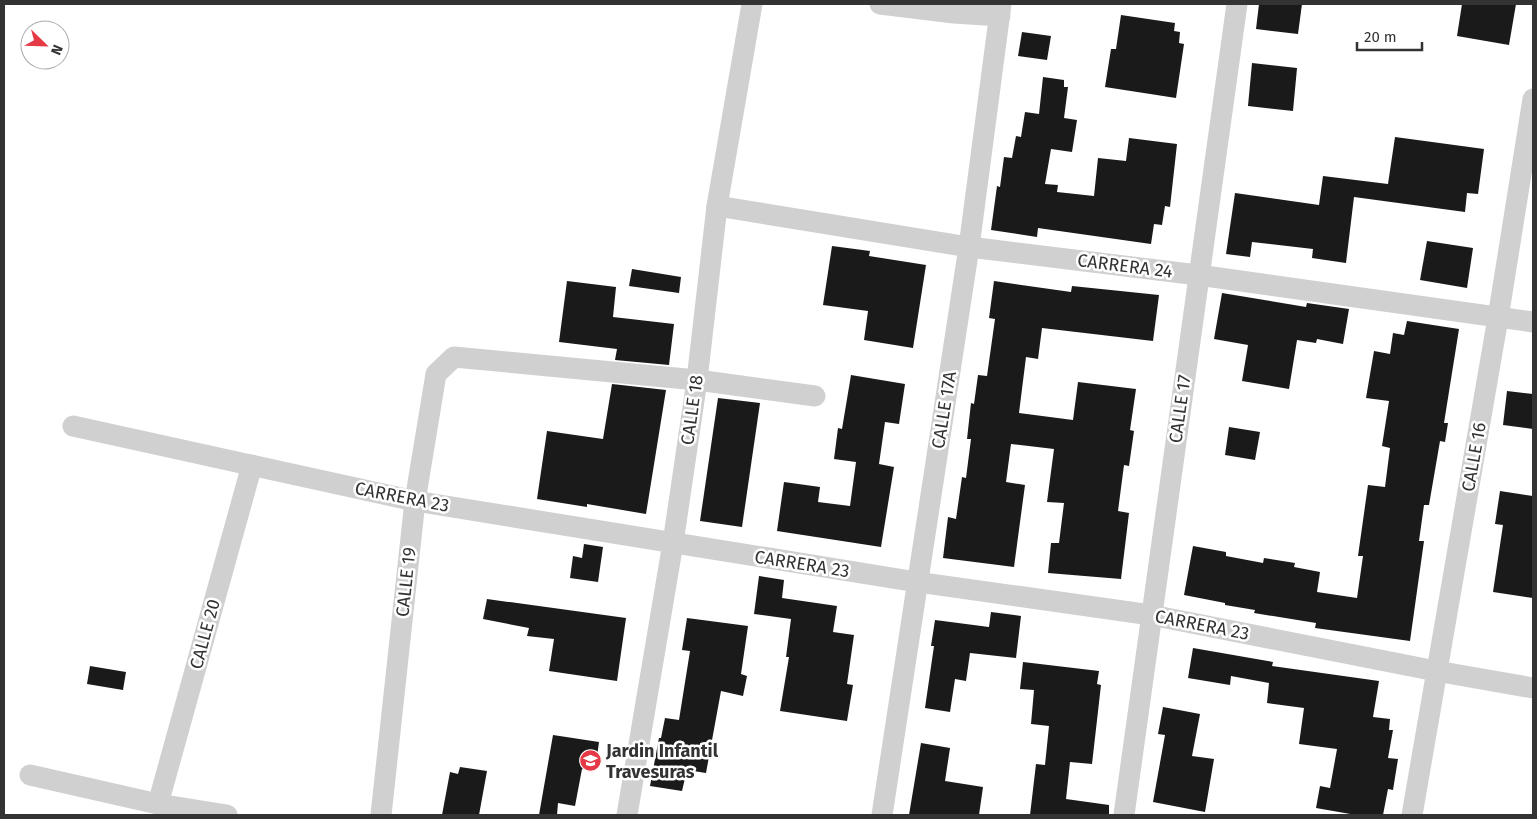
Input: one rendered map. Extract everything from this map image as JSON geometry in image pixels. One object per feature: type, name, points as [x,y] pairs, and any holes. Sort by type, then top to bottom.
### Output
[{"type":"street","name":"CALLE 18","points":[[627,815],[673,544],[697,380],[717,206],[752,4]]},
{"type":"street","points":[[880,4],[954,13],[1001,10]]},
{"type":"street","name":"CALLE 17","points":[[1124,815],[1237,4]]},
{"type":"street","name":"CALLE 17A","points":[[882,815],[969,246],[1001,10]]},
{"type":"street","name":"CALLE 16","points":[[1412,815],[1498,318],[1533,98]]},
{"type":"street","name":"CARRERA 24","points":[[717,206],[969,246],[1198,275],[1533,322]]},
{"type":"street","name":"CALLE 19","points":[[381,815],[415,501],[436,374],[454,358],[697,380]]},
{"type":"street","points":[[697,380],[815,396]]},
{"type":"street","name":"CARRERA 23","points":[[73,426],[415,501],[917,582],[1151,615],[1436,671],[1533,688]]},
{"type":"street","name":"CALLE 20","points":[[158,804],[252,465]]},
{"type":"street","points":[[30,775],[158,804],[227,815]]},
{"type":"building","points":[[1259,4],[1302,4],[1298,34],[1256,29]]},
{"type":"building","points":[[1462,4],[1516,4],[1509,45],[1457,36]]},
{"type":"building","points":[[1121,15],[1175,23],[1174,31],[1180,32],[1179,43],[1184,44],[1176,98],[1105,87],[1111,49],[1116,49]]},
{"type":"building","points":[[1022,32],[1051,36],[1047,60],[1018,56]]},
{"type":"building","points":[[1252,63],[1297,68],[1293,111],[1248,106]]},
{"type":"building","points":[[1043,77],[1064,80],[1064,87],[1068,87],[1064,118],[1077,120],[1072,152],[1051,149],[1045,184],[1058,185],[1057,192],[1094,196],[1098,158],[1126,161],[1129,138],[1177,144],[1170,207],[1165,206],[1162,225],[1154,224],[1151,244],[1038,228],[1037,237],[991,230],[997,186],[1000,187],[1004,157],[1012,158],[1016,136],[1021,137],[1025,112],[1039,114]]},
{"type":"building","points":[[1395,137],[1484,149],[1478,194],[1467,193],[1465,212],[1354,197],[1346,263],[1312,258],[1313,249],[1252,242],[1250,257],[1226,254],[1235,193],[1319,205],[1323,176],[1388,184]]},
{"type":"building","points":[[1427,241],[1473,248],[1467,288],[1420,280]]},
{"type":"building","points":[[832,246],[870,251],[869,256],[926,265],[913,348],[864,340],[868,311],[823,305]]},
{"type":"building","points":[[632,269],[681,277],[679,293],[629,286]]},
{"type":"building","points":[[567,281],[616,287],[613,317],[674,324],[669,365],[615,360],[617,349],[559,342]]},
{"type":"building","points":[[994,281],[1071,292],[1072,286],[1159,295],[1153,341],[1042,328],[1038,359],[1026,357],[1019,413],[1073,420],[1078,382],[1136,389],[1130,430],[1134,431],[1129,466],[1124,465],[1118,511],[1129,513],[1121,579],[1048,573],[1051,543],[1059,543],[1064,503],[1047,502],[1054,449],[1011,444],[1006,482],[1025,485],[1014,567],[943,558],[948,517],[956,519],[962,477],[966,478],[971,439],[967,439],[971,403],[974,404],[978,375],[987,376],[995,319],[989,318]]},
{"type":"building","points":[[1222,293],[1306,307],[1307,303],[1349,309],[1343,344],[1317,339],[1316,343],[1297,340],[1289,389],[1242,381],[1248,345],[1214,339]]},
{"type":"building","points":[[1407,321],[1459,329],[1444,423],[1448,423],[1445,442],[1440,441],[1429,505],[1424,505],[1419,541],[1424,541],[1410,641],[1315,628],[1316,623],[1254,613],[1255,610],[1184,595],[1193,546],[1226,552],[1226,556],[1263,563],[1264,558],[1295,563],[1294,567],[1320,572],[1317,592],[1357,598],[1363,556],[1358,556],[1368,485],[1385,487],[1390,448],[1382,446],[1389,401],[1366,398],[1374,351],[1390,354],[1393,333],[1404,335]]},
{"type":"building","points":[[851,375],[905,384],[899,424],[885,422],[879,464],[894,467],[881,547],[777,531],[784,482],[820,487],[818,502],[850,506],[856,462],[834,459],[838,428],[842,429]]},
{"type":"building","points":[[612,384],[666,390],[646,514],[587,504],[587,507],[537,499],[547,431],[603,439]]},
{"type":"building","points":[[1507,391],[1533,394],[1533,429],[1503,425]]},
{"type":"building","points":[[718,398],[760,403],[742,527],[700,521]]},
{"type":"building","points":[[1229,427],[1260,432],[1255,460],[1225,455]]},
{"type":"building","points":[[1500,491],[1533,496],[1533,598],[1493,592],[1503,525],[1495,524]]},
{"type":"building","points":[[584,544],[603,547],[598,582],[570,578],[573,556],[582,558]]},
{"type":"building","points":[[759,576],[784,580],[782,598],[837,606],[833,632],[854,635],[847,684],[853,685],[847,721],[780,711],[789,657],[786,657],[791,619],[754,614]]},
{"type":"building","points":[[487,599],[626,618],[617,681],[549,671],[554,639],[527,636],[529,628],[483,619]]},
{"type":"building","points":[[991,612],[1021,616],[1016,658],[970,653],[966,681],[955,679],[950,712],[925,708],[934,646],[931,646],[935,620],[989,627]]},
{"type":"building","points":[[687,618],[748,626],[741,674],[747,676],[743,696],[721,691],[706,773],[687,770],[682,791],[650,786],[659,738],[661,738],[665,718],[679,720],[690,651],[682,650]]},
{"type":"building","points":[[1193,648],[1273,662],[1272,666],[1379,681],[1373,717],[1390,719],[1389,730],[1393,730],[1388,758],[1398,759],[1393,790],[1388,789],[1383,815],[1356,815],[1316,808],[1320,786],[1330,788],[1337,749],[1299,744],[1304,708],[1267,703],[1269,683],[1231,676],[1230,685],[1188,678]]},
{"type":"building","points":[[1023,662],[1099,671],[1097,684],[1101,685],[1092,764],[1070,762],[1066,799],[1109,805],[1109,815],[1030,815],[1036,764],[1045,765],[1049,726],[1031,724],[1034,690],[1020,689]]},
{"type":"building","points":[[90,666],[126,672],[123,690],[87,684]]},
{"type":"building","points":[[1163,707],[1200,714],[1192,756],[1214,759],[1205,812],[1153,802],[1165,735],[1158,734]]},
{"type":"building","points":[[553,735],[599,742],[595,771],[582,769],[575,806],[558,803],[557,815],[539,815]]},
{"type":"building","points":[[921,743],[950,748],[945,781],[983,787],[979,815],[909,815]]},
{"type":"building","points":[[460,767],[487,771],[479,815],[442,815],[450,772],[458,774]]},
{"type":"place","name":"Jardin Infantil Travesuras","points":[[590,761]]}]
